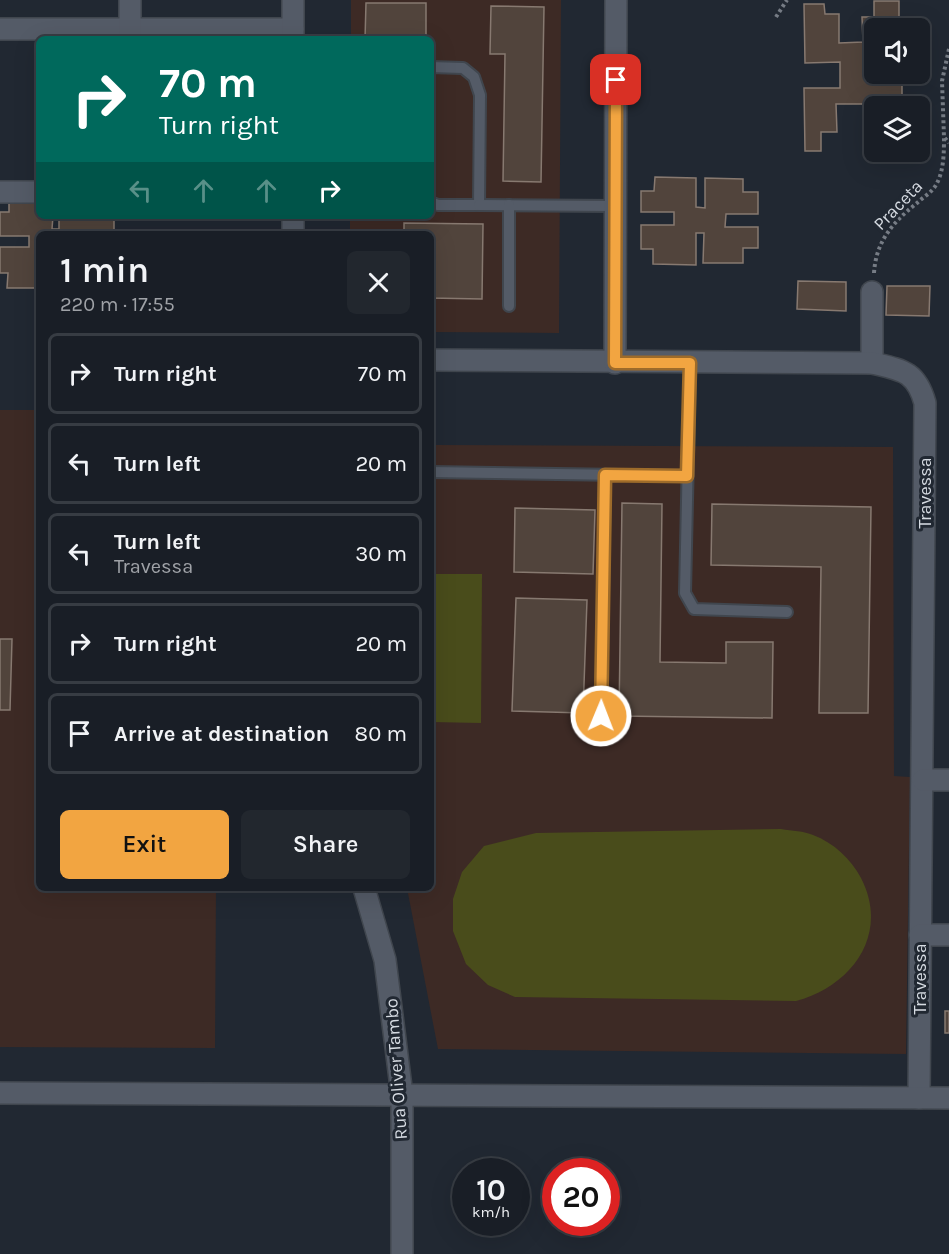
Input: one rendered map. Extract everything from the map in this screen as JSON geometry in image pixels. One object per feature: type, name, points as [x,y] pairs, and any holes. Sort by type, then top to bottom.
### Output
[{"type":"street","points":[[130,0],[130,34]]},
{"type":"street","points":[[0,29],[130,34],[293,34],[293,0]]},
{"type":"street","points":[[615,363],[616,0]]},
{"type":"street","points":[[0,192],[36,192]]},
{"type":"street","points":[[872,292],[872,363]]},
{"type":"street","name":"Travessa","points":[[434,360],[872,363],[912,375],[921,387],[925,403],[919,1098]]},
{"type":"street","points":[[922,780],[949,780]]},
{"type":"street","name":"Rua Oliver Tambo","points":[[365,891],[385,960],[402,1095],[402,1254]]},
{"type":"street","points":[[920,935],[949,935]]},
{"type":"street","points":[[0,1093],[949,1098]]},
{"type":"lane","points":[[434,67],[463,68],[474,78],[480,95],[479,205]]},
{"type":"lane","points":[[434,203],[616,206]]},
{"type":"lane","points":[[509,205],[509,306]]},
{"type":"lane","points":[[690,363],[685,593],[694,609],[787,612]]},
{"type":"lane","points":[[434,472],[687,476]]},
{"type":"lane","points":[[601,716],[605,475]]},
{"type":"path","points":[[776,17],[787,0]]},
{"type":"path","name":"Praceta","points":[[872,292],[875,254],[883,238],[902,215],[938,183],[944,153],[942,81],[949,49]]},
{"type":"path","points":[[944,137],[949,143]]},
{"type":"shaded area","points":[[351,0],[561,0],[559,333],[434,332],[434,231],[350,231],[350,219],[434,219],[434,36],[351,36]]},
{"type":"shaded area","points":[[0,410],[36,410],[36,891],[216,891],[215,1048],[0,1047]]},
{"type":"shaded area","points":[[434,445],[893,447],[894,776],[910,777],[906,1054],[438,1049],[408,891],[434,891]]},
{"type":"green space","points":[[434,574],[482,574],[481,723],[434,722]]},
{"type":"green space","points":[[781,829],[821,838],[847,858],[861,878],[869,899],[871,919],[868,938],[860,955],[849,970],[816,994],[796,1001],[515,997],[488,985],[466,964],[453,931],[453,899],[462,872],[484,846],[536,833]]},
{"type":"building","points":[[874,1],[899,1],[899,18],[864,18],[864,84],[902,84],[902,96],[864,96],[864,104],[836,104],[837,132],[821,132],[821,151],[805,151],[804,88],[840,88],[840,62],[805,63],[804,4],[824,4],[825,14],[839,14],[839,43],[863,42],[862,17],[874,17]]},
{"type":"building","points":[[366,3],[426,3],[426,36],[365,36]]},
{"type":"building","points":[[491,6],[544,7],[541,182],[503,181],[505,54],[490,54]]},
{"type":"building","points":[[655,177],[696,178],[696,207],[705,208],[705,178],[743,179],[743,192],[758,192],[758,214],[726,214],[725,227],[758,227],[758,248],[743,248],[743,263],[703,263],[704,233],[696,233],[696,265],[653,264],[653,249],[641,249],[641,225],[674,225],[674,212],[641,212],[641,191],[654,191]]},
{"type":"building","points":[[9,199],[36,199],[36,219],[53,219],[52,229],[59,229],[59,219],[114,219],[114,231],[36,231],[36,288],[7,288],[8,273],[0,273],[0,247],[29,247],[29,236],[0,236],[0,212],[9,212]]},
{"type":"building","points":[[404,223],[483,224],[482,299],[434,298],[434,231],[404,231]]},
{"type":"building","points":[[798,281],[846,282],[846,311],[797,309]]},
{"type":"building","points":[[887,286],[930,286],[929,316],[886,315]]},
{"type":"building","points":[[622,503],[662,504],[660,662],[726,663],[726,642],[773,642],[772,718],[619,716]]},
{"type":"building","points":[[712,504],[871,507],[868,713],[819,713],[821,567],[711,565]]},
{"type":"building","points":[[515,508],[595,510],[593,574],[514,572]]},
{"type":"building","points":[[516,598],[587,600],[583,713],[512,711]]},
{"type":"building","points":[[0,639],[12,639],[10,710],[0,710]]},
{"type":"building","points":[[945,1011],[949,1011],[949,1033],[945,1033]]},
{"type":"route","points":[[601,716],[605,475],[687,476],[690,363],[615,363],[616,80]]}]
